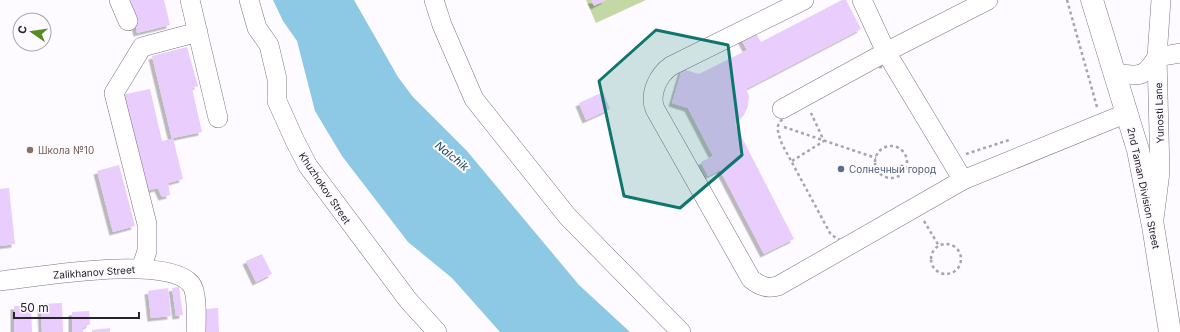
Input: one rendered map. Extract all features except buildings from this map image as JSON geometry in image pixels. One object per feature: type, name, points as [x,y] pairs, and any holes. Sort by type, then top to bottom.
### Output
[{"type":"main road","name":"2nd Taman Division Street","points":[[1092,0],[1116,73],[1138,150],[1153,226],[1170,332]]},
{"type":"street","points":[[119,0],[128,21]]},
{"type":"street","points":[[190,0],[218,118]]},
{"type":"street","name":"Khuzhokov Street","points":[[249,0],[257,28],[269,45],[277,79],[277,101],[308,166],[408,300],[437,332]]},
{"type":"street","points":[[434,0],[442,25],[474,99],[568,217],[681,332]]},
{"type":"street","points":[[804,0],[666,70],[659,79],[654,91],[653,103],[655,109],[751,279],[762,286],[769,288],[778,286],[914,205],[954,175],[1127,113]]},
{"type":"street","points":[[862,0],[886,52],[954,175]]},
{"type":"street","points":[[780,117],[886,52],[988,0]]},
{"type":"street","name":"Yunosti Lane","points":[[1153,226],[1160,172],[1157,57],[1161,0]]},
{"type":"street","points":[[141,268],[147,252],[147,224],[114,93],[142,47],[198,32]]},
{"type":"street","points":[[1116,73],[1136,76],[1148,71],[1157,57],[1180,53]]},
{"type":"street","name":"Zalikhanov Street","points":[[0,281],[98,270],[141,268],[165,272],[186,280],[192,286],[194,292],[196,332]]},
{"type":"path","points":[[1067,0],[1098,112]]},
{"type":"path","points":[[954,175],[890,70],[881,67],[873,67],[780,117],[778,132],[782,144],[830,233],[837,239],[845,241],[914,205],[944,187],[954,175],[962,155],[1015,138]]},
{"type":"path","points":[[806,102],[824,141]]},
{"type":"path","points":[[780,117],[824,141],[876,158]]},
{"type":"path","points":[[792,161],[824,141]]},
{"type":"path","points":[[886,147],[896,147],[904,153],[907,158],[906,168],[904,172],[895,178],[884,176],[877,169],[876,158],[878,153],[886,147]]},
{"type":"path","points":[[906,168],[954,175]]},
{"type":"path","points":[[914,205],[939,246]]},
{"type":"path","points":[[948,244],[956,248],[959,252],[961,261],[957,269],[953,272],[943,274],[935,268],[932,259],[935,250],[939,246],[948,244]]},
{"type":"highlighted area","points":[[656,30],[728,45],[742,155],[680,208],[624,196],[599,81]]},
{"type":"green space","points":[[586,0],[646,0],[596,23]]},
{"type":"water","name":"Nalchik","points":[[273,0],[354,0],[398,77],[413,97],[467,151],[579,285],[630,332],[500,332],[452,278],[408,242],[342,156],[315,111],[297,41],[283,21]]},
{"type":"place","name":"Школа №10","points":[[30,150]]},
{"type":"place","name":"Солнечный город","points":[[841,169]]}]
